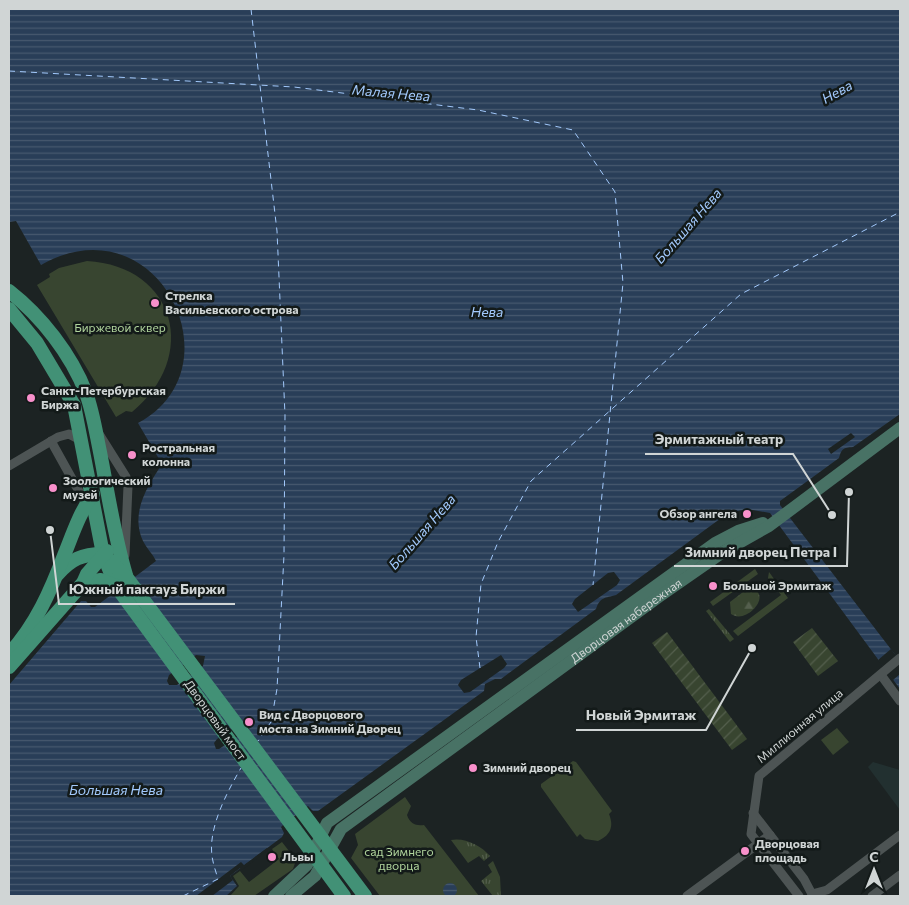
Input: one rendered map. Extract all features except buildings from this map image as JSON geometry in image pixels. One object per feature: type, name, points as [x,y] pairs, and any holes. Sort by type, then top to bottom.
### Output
[{"type":"main road","points":[[9,291],[37,315],[53,336],[86,392],[121,538],[123,579]]},
{"type":"main road","points":[[9,309],[37,343],[67,391],[77,415],[89,499],[104,554],[123,579]]},
{"type":"main road","points":[[773,522],[900,428]]},
{"type":"main road","points":[[9,654],[29,632],[57,575],[89,499]]},
{"type":"main road","name":"Дворцовая набережная","points":[[274,896],[299,875],[307,865],[319,837],[327,823],[333,818],[715,543],[738,531],[773,522]]},
{"type":"main road","name":"Дворцовая набережная","points":[[291,896],[306,885],[322,866],[341,830],[660,596],[723,552],[773,522]]},
{"type":"main road","points":[[9,667],[82,583],[86,574],[121,538]]},
{"type":"main road","points":[[57,575],[65,565],[80,556],[104,554]]},
{"type":"main road","points":[[82,583],[123,579]]},
{"type":"main road","name":"Дворцовый мост","points":[[123,579],[296,818],[312,854],[344,896]]},
{"type":"main road","name":"Дворцовый мост","points":[[296,818],[319,837],[365,896]]},
{"type":"street","points":[[96,428],[126,477],[129,494],[121,538]]},
{"type":"street","points":[[9,466],[51,441],[69,434],[82,441]]},
{"type":"street","points":[[51,441],[89,499]]},
{"type":"street","name":"Миллионная улица","points":[[759,844],[752,834],[759,776],[900,658]]},
{"type":"street","points":[[883,672],[900,701]]},
{"type":"street","points":[[754,813],[812,895],[827,890],[900,835]]},
{"type":"street","points":[[687,896],[770,835]]},
{"type":"street","points":[[759,844],[800,896]]},
{"type":"street","points":[[872,896],[900,875]]},
{"type":"shaded area","points":[[873,762],[900,770],[900,810],[868,767]]},
{"type":"green space","name":"Биржевой сквер","points":[[87,261],[117,267],[141,279],[158,296],[168,318],[171,341],[166,366],[153,390],[132,412],[126,411],[116,417],[37,285],[50,277],[49,274],[59,268]]},
{"type":"green space","points":[[755,569],[758,574],[713,606],[710,602]]},
{"type":"green space","points":[[769,572],[788,598],[738,636],[733,631],[781,595],[768,578]]},
{"type":"green space","points":[[747,589],[755,591],[759,595],[756,606],[745,615],[731,614],[730,602]]},
{"type":"green space","points":[[709,609],[734,639],[730,642],[706,611]]},
{"type":"green space","points":[[812,628],[838,661],[818,676],[793,642]]},
{"type":"green space","points":[[667,632],[747,739],[732,750],[652,643]]},
{"type":"green space","points":[[837,728],[849,742],[833,755],[821,740]]},
{"type":"green space","points":[[573,761],[576,762],[612,811],[609,814],[611,826],[609,833],[598,841],[585,839],[580,834],[577,837],[541,787],[541,784]]},
{"type":"green space","name":"сад Зимнего дворца","points":[[405,797],[411,806],[407,815],[410,820],[416,825],[424,825],[479,896],[380,896],[351,858],[358,845],[355,834]]},
{"type":"green space","points":[[456,839],[472,843],[490,856],[484,861],[479,856],[468,863],[451,840]]},
{"type":"green space","points":[[282,842],[296,860],[293,869],[254,896],[230,896],[239,886],[233,876],[240,871],[249,882],[279,859],[272,849]]},
{"type":"green space","points":[[493,861],[500,877],[501,896],[493,896],[481,881],[492,872],[488,865]]},
{"type":"water","name":"Нева","points":[[9,9],[900,9],[900,414],[853,447],[843,449],[839,458],[780,501],[780,505],[900,661],[900,689],[770,513],[747,509],[728,513],[616,595],[601,600],[596,609],[501,679],[495,679],[485,684],[484,691],[318,811],[313,811],[308,806],[284,824],[281,827],[284,833],[282,837],[230,876],[237,886],[226,896],[9,896],[9,685],[81,601],[86,601],[91,607],[95,607],[156,561],[143,541],[139,531],[138,520],[139,510],[146,491],[162,464],[138,423],[168,398],[183,366],[183,331],[172,299],[150,271],[120,254],[83,251],[41,265],[16,221],[9,222]],"holes":[[[196,655],[205,656],[203,666],[177,685],[169,685],[167,681],[169,675]],[[249,718],[252,725],[250,728],[219,749],[216,749],[214,743],[217,739]]]},
{"type":"water","points":[[447,883],[453,883],[457,890],[453,897],[447,897],[443,893],[443,887]]},
{"type":"pier","points":[[851,433],[855,437],[831,454],[828,449]]},
{"type":"pier","points":[[614,572],[620,580],[617,585],[578,612],[572,604],[575,599],[608,573]]},
{"type":"pier","points":[[891,649],[900,661],[900,674],[893,680],[878,660]]},
{"type":"pier","points":[[501,655],[507,664],[504,668],[470,692],[464,693],[458,685],[461,680]]},
{"type":"pier","points":[[267,848],[268,850],[242,870],[240,868],[230,876],[233,880],[212,896],[196,896],[241,862],[244,865]]},
{"type":"ferry route","points":[[251,9],[277,231],[285,415],[284,555],[277,689],[271,722],[258,741]]},
{"type":"ferry route","points":[[9,71],[294,87],[478,110],[573,130],[615,192],[623,283],[593,585]]},
{"type":"ferry route","points":[[480,668],[476,637],[481,584],[498,542],[531,481],[741,294],[900,212]]},
{"type":"ferry route","points":[[183,896],[218,879],[212,856],[213,834],[220,810],[241,768]]},
{"type":"place","name":"Стрелка Васильевского острова","points":[[155,303]]},
{"type":"place","name":"Санкт-Петербургская Биржа","points":[[31,398]]},
{"type":"place","name":"Ростральная колонна","points":[[132,455]]},
{"type":"place","name":"Зоологический музей","points":[[53,488]]},
{"type":"place","name":"Зимний дворец Петра I","points":[[849,492]]},
{"type":"place","name":"Обзор ангела","points":[[747,514]]},
{"type":"place","name":"Эрмитажный театр","points":[[832,515]]},
{"type":"place","name":"Южный пакгауз Биржи","points":[[50,530]]},
{"type":"place","name":"Большой Эрмитаж","points":[[713,586]]},
{"type":"place","name":"Новый Эрмитаж","points":[[752,648]]},
{"type":"place","name":"Вид с Дворцового моста на Зимний Дворец","points":[[249,722]]},
{"type":"place","name":"Зимний дворец","points":[[473,768]]},
{"type":"place","name":"Дворцовая площадь","points":[[745,851]]},
{"type":"place","name":"Львы","points":[[272,857]]},
{"type":"water label","name":"Малая Нева","points":[[391,93]]},
{"type":"water label","name":"Большая Нева","points":[[688,226]]},
{"type":"water label","name":"Большая Нева","points":[[422,532]]},
{"type":"water label","name":"Большая Нева","points":[[116,790]]}]
